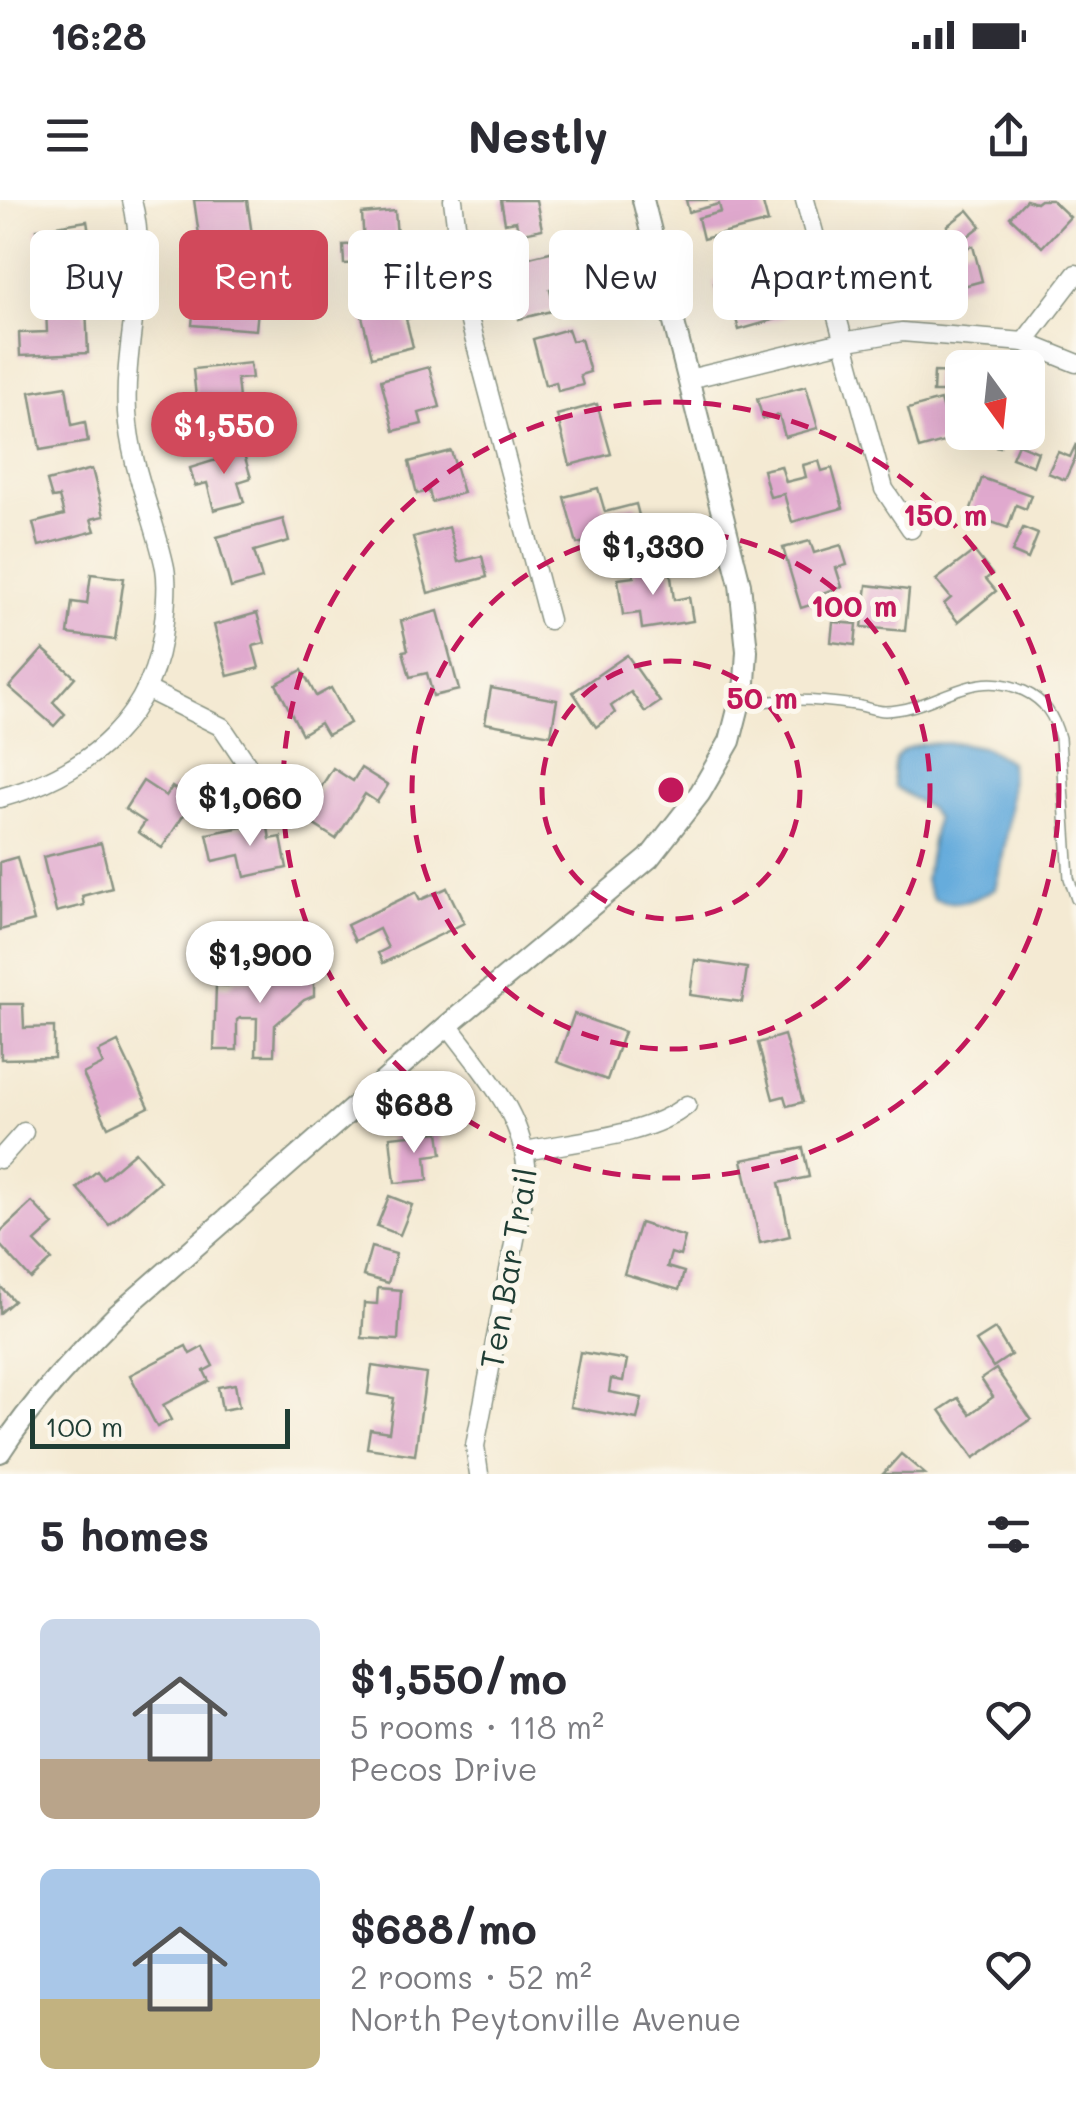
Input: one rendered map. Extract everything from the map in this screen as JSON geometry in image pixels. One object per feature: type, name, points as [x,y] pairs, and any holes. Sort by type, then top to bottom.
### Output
[{"type":"street","points":[[0,798],[37,788],[82,764],[124,722],[158,662],[165,569],[142,494],[127,409],[138,268],[138,223],[132,200]]},
{"type":"street","points":[[454,200],[467,311],[549,620]]},
{"type":"street","points":[[0,1452],[78,1354],[117,1315],[448,1025],[661,845],[700,793],[730,741],[747,651],[740,584],[643,200]]},
{"type":"street","points":[[805,200],[884,489],[911,529]]},
{"type":"street","points":[[1024,342],[1076,274]]},
{"type":"street","points":[[689,379],[842,342],[902,332],[1024,342],[1076,363]]},
{"type":"street","points":[[146,689],[222,727],[247,764]]},
{"type":"street","name":"Ten Bar Trail","points":[[448,1025],[503,1099],[526,1151],[527,1177],[475,1446],[479,1474]]},
{"type":"street","points":[[526,1151],[628,1131],[674,1116],[688,1106]]},
{"type":"street","points":[[0,1160],[24,1132]]},
{"type":"lane","points":[[740,704],[788,698],[884,711],[986,681],[1011,685],[1031,694],[1046,707],[1060,738],[1069,878],[1076,898]]},
{"type":"water","points":[[959,743],[986,748],[1010,762],[1010,794],[1006,842],[995,889],[958,903],[933,899],[925,881],[936,818],[928,808],[895,787],[893,771],[896,760],[910,747]]},
{"type":"building","points":[[194,200],[247,200],[251,230],[198,230]]},
{"type":"building","points":[[501,200],[536,200],[542,229],[529,232],[518,230],[516,221],[505,223]]},
{"type":"building","points":[[686,200],[762,200],[768,222],[737,230],[713,230],[713,236],[703,239],[698,218],[721,212],[719,204],[689,212]]},
{"type":"building","points":[[1026,200],[1052,200],[1070,217],[1042,247],[1010,217]]},
{"type":"building","points":[[968,210],[981,226],[968,236],[968,230],[950,230],[947,226]]},
{"type":"building","points":[[395,211],[396,230],[363,230],[362,214]]},
{"type":"building","points":[[87,221],[88,230],[37,230]]},
{"type":"building","points":[[343,245],[348,245],[348,264],[344,264]]},
{"type":"building","points":[[973,246],[982,281],[968,285],[968,247]]},
{"type":"building","points":[[549,252],[549,312],[529,316],[529,257]]},
{"type":"building","points":[[46,320],[87,320],[88,353],[20,356],[19,333],[47,332]]},
{"type":"building","points":[[192,320],[257,320],[256,330],[192,325]]},
{"type":"building","points":[[363,320],[406,320],[413,347],[372,357]]},
{"type":"building","points":[[736,320],[773,320],[739,330]]},
{"type":"building","points":[[568,329],[572,341],[581,339],[590,372],[580,375],[583,385],[558,391],[556,382],[545,385],[533,339]]},
{"type":"building","points":[[250,363],[252,378],[237,379],[241,419],[182,425],[180,399],[196,397],[193,369]]},
{"type":"building","points":[[429,367],[440,407],[419,413],[422,424],[394,431],[381,380]]},
{"type":"building","points":[[934,372],[945,372],[945,392],[933,392]]},
{"type":"building","points":[[66,386],[72,425],[85,422],[88,442],[40,450],[30,392]]},
{"type":"building","points":[[806,386],[818,428],[785,437],[779,415],[763,419],[757,399]]},
{"type":"building","points":[[940,400],[945,442],[919,449],[908,409]]},
{"type":"building","points":[[597,404],[611,454],[570,465],[557,415]]},
{"type":"building","points":[[241,444],[251,478],[238,482],[244,502],[214,510],[207,483],[195,486],[190,468],[223,458],[221,450]]},
{"type":"building","points":[[1076,444],[1076,456],[1065,480],[1048,473],[1058,452],[1070,457]]},
{"type":"building","points":[[1015,450],[1038,452],[1033,466],[1012,458]]},
{"type":"building","points":[[451,451],[463,493],[432,502],[429,491],[417,494],[409,462]]},
{"type":"building","points":[[819,461],[822,471],[832,468],[843,508],[792,522],[784,494],[770,497],[763,470],[781,466],[786,482],[806,477],[803,465]]},
{"type":"building","points":[[92,469],[104,516],[91,519],[95,531],[39,546],[33,523],[64,515],[59,497],[52,498],[47,481]]},
{"type":"building","points":[[982,478],[1031,495],[1026,509],[1016,505],[1008,528],[969,514]]},
{"type":"building","points":[[598,488],[605,512],[636,504],[642,527],[577,544],[564,497]]},
{"type":"building","points":[[283,519],[289,541],[254,551],[262,579],[231,588],[217,537]]},
{"type":"building","points":[[449,527],[458,562],[482,556],[487,577],[428,593],[413,537]]},
{"type":"building","points":[[1023,528],[1038,534],[1028,559],[1012,552]]},
{"type":"building","points":[[810,541],[814,553],[841,545],[847,565],[836,568],[842,587],[818,594],[820,602],[801,608],[783,548]]},
{"type":"building","points":[[974,551],[992,574],[986,579],[996,591],[958,622],[944,604],[951,598],[936,580]]},
{"type":"building","points":[[655,562],[657,572],[670,569],[674,600],[689,597],[693,621],[642,629],[640,613],[623,615],[618,579],[634,577],[632,565]]},
{"type":"building","points":[[91,574],[124,578],[115,640],[68,634],[72,602],[87,604]]},
{"type":"building","points":[[867,585],[909,590],[905,631],[862,627]]},
{"type":"building","points":[[438,611],[459,690],[433,696],[427,673],[410,677],[401,621]]},
{"type":"building","points":[[257,613],[265,643],[253,646],[259,668],[228,676],[214,625]]},
{"type":"building","points":[[833,622],[857,624],[855,645],[831,642]]},
{"type":"building","points":[[43,649],[75,677],[53,702],[65,714],[54,726],[9,687]]},
{"type":"building","points":[[627,655],[660,702],[645,712],[631,692],[611,706],[615,713],[596,727],[573,692]]},
{"type":"building","points":[[302,670],[316,696],[331,688],[350,723],[327,735],[320,723],[302,734],[276,684]]},
{"type":"building","points":[[491,688],[557,700],[551,735],[485,723]]},
{"type":"building","points":[[333,768],[353,781],[361,768],[388,785],[377,802],[365,794],[336,839],[302,817]]},
{"type":"building","points":[[143,781],[166,796],[172,787],[193,801],[162,848],[138,832],[145,822],[125,809]]},
{"type":"building","points":[[267,822],[270,839],[281,837],[287,868],[245,877],[240,855],[213,861],[207,834]]},
{"type":"building","points":[[101,843],[112,888],[82,896],[84,905],[56,912],[43,857]]},
{"type":"building","points":[[17,857],[34,921],[0,930],[0,862]]},
{"type":"building","points":[[447,888],[464,923],[383,963],[378,953],[388,948],[379,929],[355,941],[347,925],[416,892],[420,900]]},
{"type":"building","points":[[695,960],[747,968],[742,1002],[690,995]]},
{"type":"building","points":[[288,963],[300,963],[314,979],[314,996],[275,1025],[274,1055],[256,1055],[257,1018],[237,1020],[237,1050],[214,1050],[216,985],[229,986],[236,979],[269,980]]},
{"type":"building","points":[[0,1004],[23,1004],[24,1028],[54,1027],[54,1058],[1,1059]]},
{"type":"building","points":[[574,1014],[624,1032],[607,1080],[557,1062]]},
{"type":"building","points":[[784,1035],[803,1102],[787,1106],[784,1096],[773,1099],[758,1043]]},
{"type":"building","points":[[118,1042],[149,1107],[108,1127],[83,1074],[103,1064],[98,1052]]},
{"type":"building","points":[[439,1132],[442,1154],[426,1156],[428,1180],[395,1183],[390,1137]]},
{"type":"building","points":[[803,1148],[809,1177],[779,1183],[790,1236],[760,1243],[742,1160]]},
{"type":"building","points":[[135,1152],[160,1181],[109,1225],[77,1188],[97,1171],[103,1179]]},
{"type":"building","points":[[389,1196],[412,1205],[400,1235],[377,1226]]},
{"type":"building","points":[[32,1202],[54,1225],[35,1242],[52,1260],[31,1279],[0,1245],[0,1232]]},
{"type":"building","points":[[640,1223],[685,1237],[680,1256],[671,1253],[667,1267],[684,1272],[679,1290],[624,1274]]},
{"type":"building","points":[[371,1247],[396,1254],[388,1283],[363,1276]]},
{"type":"building","points":[[0,1286],[14,1301],[0,1313]]},
{"type":"building","points":[[378,1288],[401,1290],[398,1340],[362,1338],[364,1303],[377,1304]]},
{"type":"building","points":[[995,1329],[1011,1355],[993,1367],[976,1341]]},
{"type":"building","points":[[186,1346],[190,1354],[203,1347],[213,1366],[204,1371],[209,1381],[163,1405],[171,1420],[157,1427],[130,1375]]},
{"type":"building","points":[[580,1352],[627,1360],[623,1381],[611,1379],[609,1392],[642,1398],[637,1419],[570,1407]]},
{"type":"building","points":[[372,1366],[426,1374],[415,1455],[367,1448],[370,1429],[389,1432],[394,1398],[368,1394]]},
{"type":"building","points":[[996,1369],[1031,1419],[974,1458],[940,1410],[958,1398],[970,1414],[993,1397],[981,1379]]},
{"type":"building","points":[[235,1384],[239,1407],[222,1410],[218,1387]]},
{"type":"building","points":[[901,1454],[925,1474],[883,1474]]}]
